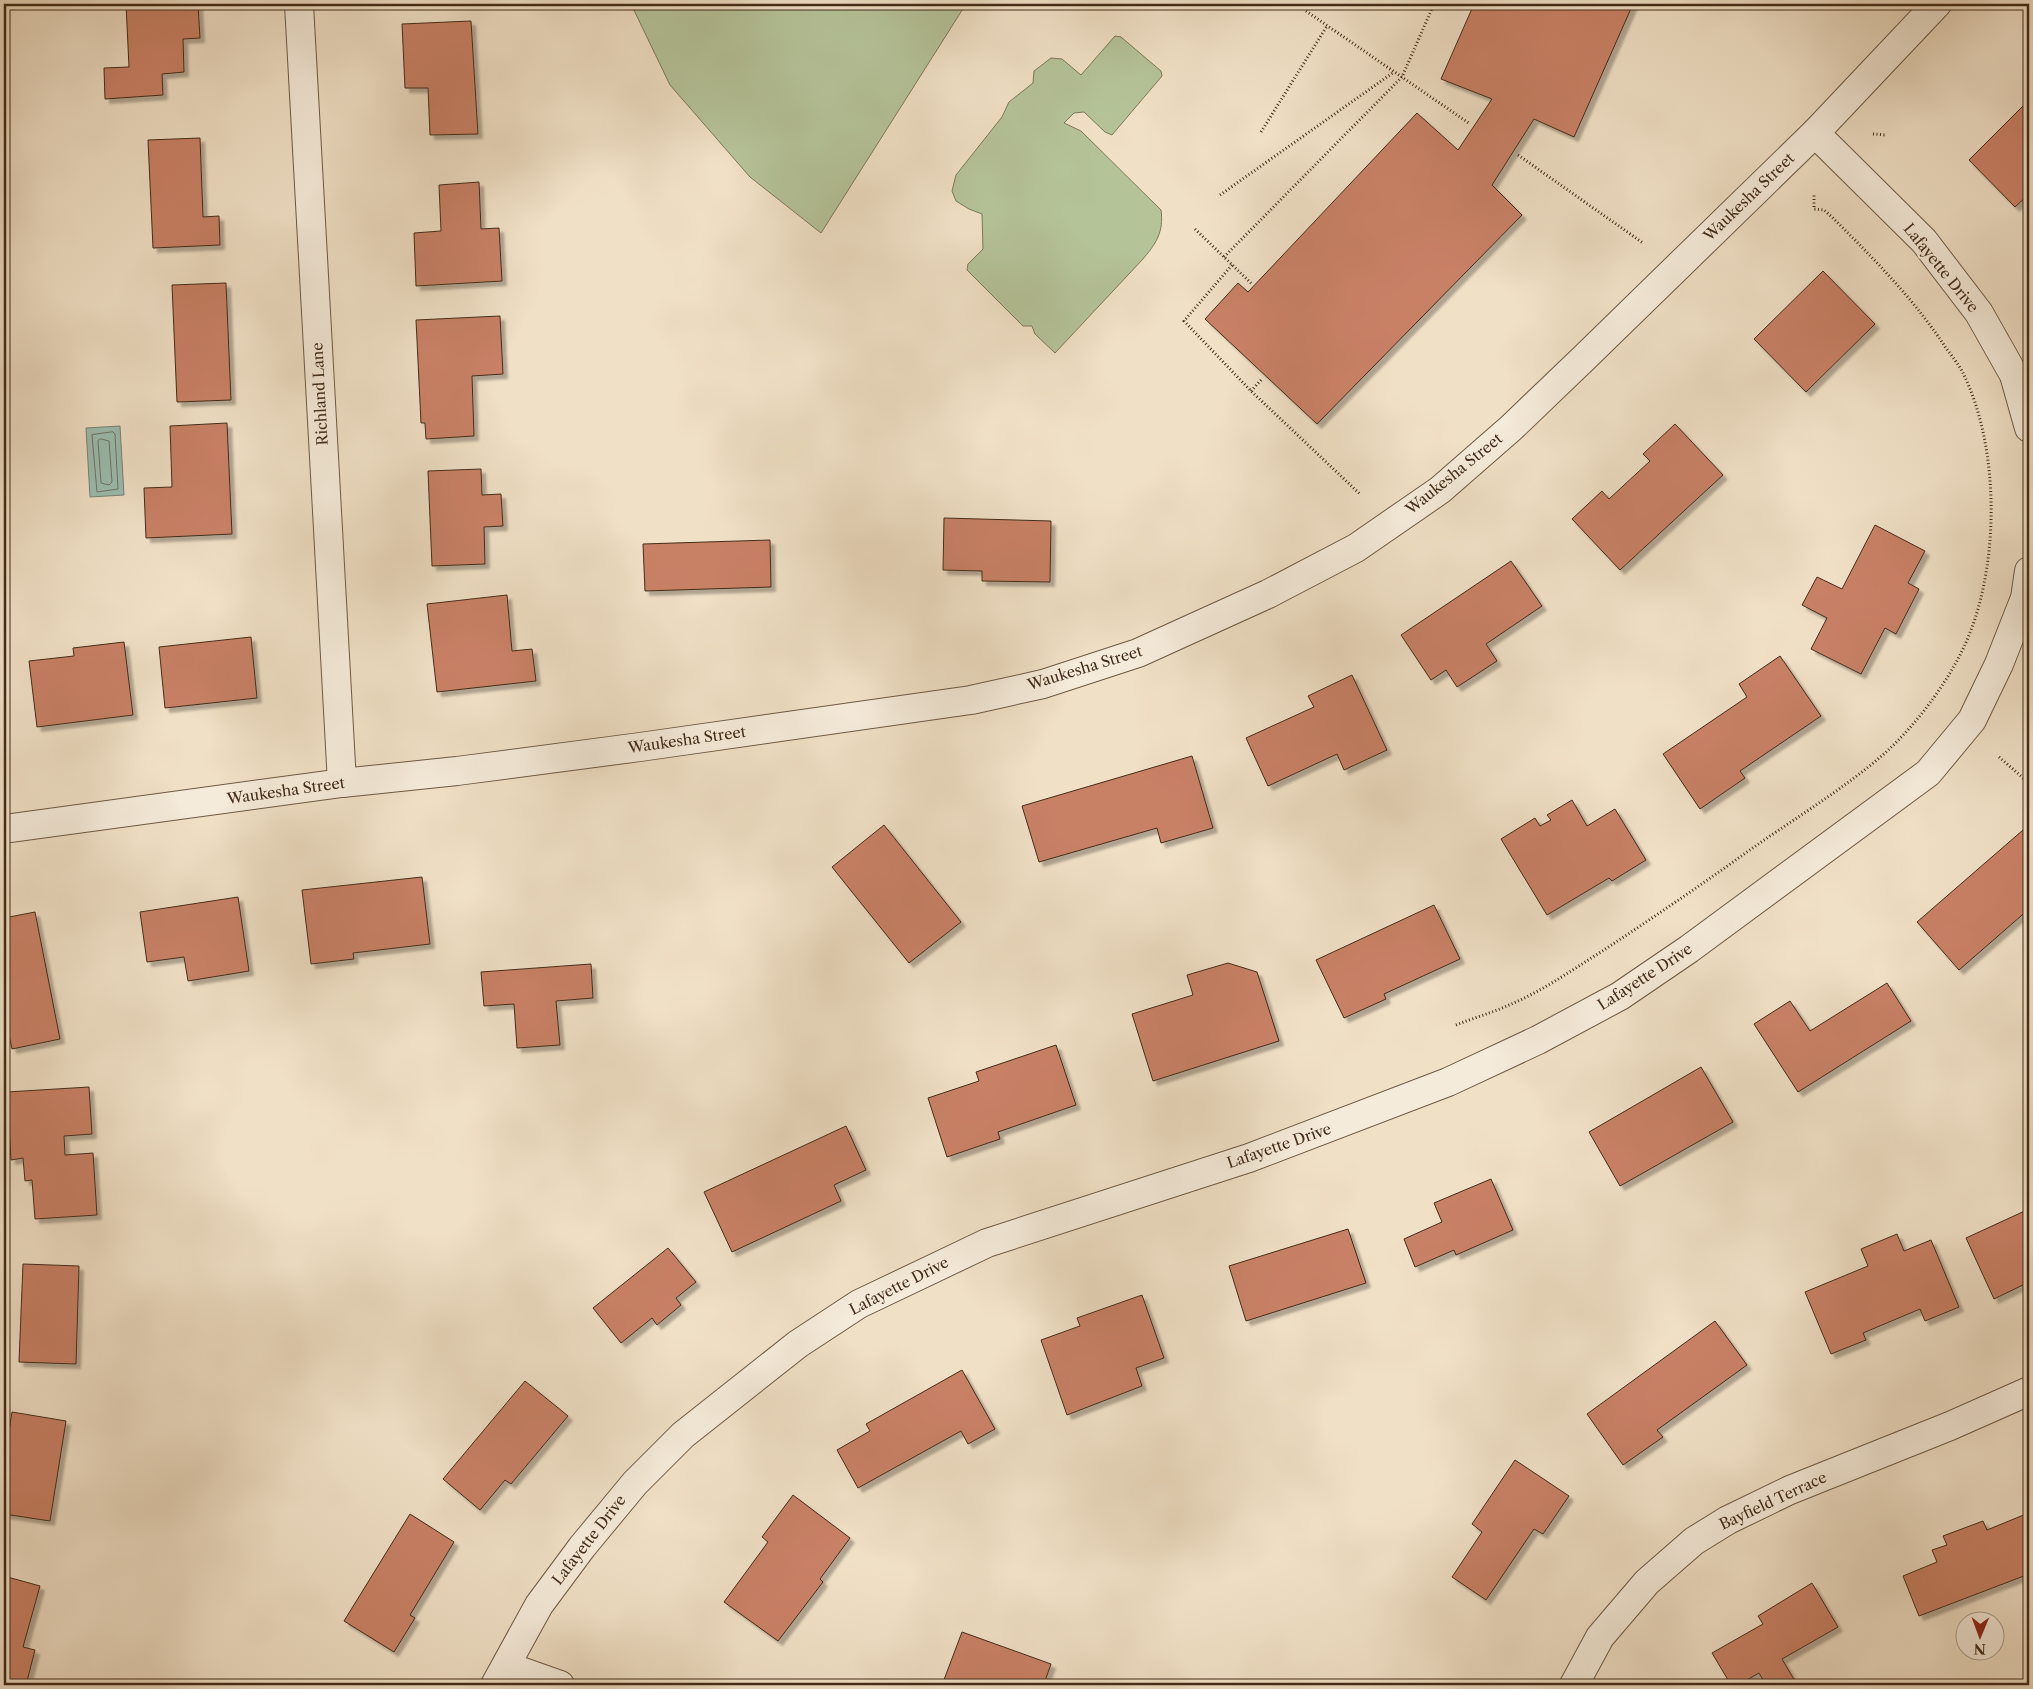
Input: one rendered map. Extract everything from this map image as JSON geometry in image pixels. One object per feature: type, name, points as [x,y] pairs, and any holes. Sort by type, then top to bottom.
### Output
[{"type":"street","name":"Richland Lane","points":[[299,4],[342,783]]},
{"type":"street","name":"Waukesha Street","points":[[4,829],[342,783],[457,771],[640,747],[971,700],[1043,684],[1138,653],[1268,594],[1356,548],[1440,490],[1560,381],[1815,133],[1936,4]]},
{"type":"street","name":"Lafayette Drive","points":[[1815,133],[1924,241],[1978,313],[2014,376],[2029,428]]},
{"type":"street","name":"Lafayette Drive","points":[[501,1676],[539,1605],[582,1547],[635,1482],[683,1434],[798,1344],[859,1304],[987,1243],[1249,1158],[1448,1082],[1538,1040],[1620,996],[1689,949],[1928,773],[1972,720],[1999,664],[2025,598],[2029,571]]},
{"type":"street","name":"Bayfield Terrace","points":[[1574,1685],[1600,1637],[1647,1582],[1694,1541],[1728,1520],[1790,1490],[1950,1426],[2029,1391]]},
{"type":"street","points":[[501,1676],[560,1685]]},
{"type":"path","points":[[1224,257],[1402,77],[1434,4]]},
{"type":"path","points":[[1306,11],[1470,124]]},
{"type":"path","points":[[1261,132],[1327,26]]},
{"type":"path","points":[[1220,195],[1394,72]]},
{"type":"path","points":[[1873,134],[1886,135]]},
{"type":"path","points":[[1518,155],[1643,243]]},
{"type":"path","points":[[1456,1025],[1511,1005],[1564,975],[1656,916],[1885,753],[1933,697],[1963,650],[1976,613],[1990,536],[1990,497],[1986,453],[1976,407],[1962,372],[1934,329],[1899,284],[1832,217],[1824,210],[1814,209],[1814,194]]},
{"type":"path","points":[[1195,229],[1252,284]]},
{"type":"path","points":[[1232,265],[1184,321],[1251,391],[1361,495]]},
{"type":"path","points":[[1251,391],[1262,379]]},
{"type":"path","points":[[1999,757],[2029,783]]},
{"type":"shaded area","points":[[631,4],[966,4],[821,233],[750,177],[670,85]]},
{"type":"shaded area","points":[[1115,36],[1121,37],[1161,71],[1162,76],[1112,135],[1105,132],[1084,112],[1074,113],[1064,123],[1081,131],[1161,210],[1160,231],[1155,243],[1147,254],[1055,353],[1035,334],[1032,326],[1023,326],[967,270],[968,264],[983,249],[982,214],[956,201],[952,191],[956,175],[1002,117],[1009,102],[1033,83],[1034,71],[1051,58],[1062,59],[1081,75]]},
{"type":"water","points":[[120,426],[124,495],[90,497],[86,428]]},
{"type":"building","points":[[126,4],[198,4],[200,38],[183,39],[184,72],[162,74],[163,95],[105,99],[104,68],[129,67]]},
{"type":"building","points":[[1474,4],[1633,4],[1574,137],[1534,119],[1492,185],[1522,215],[1317,424],[1205,319],[1238,283],[1248,292],[1417,113],[1458,150],[1492,99],[1441,79]]},
{"type":"building","points":[[471,21],[478,134],[430,135],[428,88],[405,88],[402,24]]},
{"type":"building","points":[[2029,100],[2029,194],[2015,207],[1969,160]]},
{"type":"building","points":[[200,138],[203,217],[219,216],[220,245],[153,248],[148,140]]},
{"type":"building","points":[[479,182],[481,229],[499,228],[502,281],[416,286],[414,233],[441,231],[439,185]]},
{"type":"building","points":[[1823,271],[1875,324],[1806,392],[1754,339]]},
{"type":"building","points":[[226,283],[231,400],[177,402],[172,285]]},
{"type":"building","points":[[500,316],[503,374],[472,376],[474,436],[426,439],[425,423],[421,423],[416,320]]},
{"type":"building","points":[[227,423],[232,534],[146,538],[144,488],[172,487],[170,426]]},
{"type":"building","points":[[1675,424],[1723,475],[1620,570],[1572,519],[1602,491],[1609,499],[1650,461],[1643,454]]},
{"type":"building","points":[[481,469],[482,495],[501,494],[503,526],[484,527],[485,564],[432,566],[428,471]]},
{"type":"building","points":[[944,518],[1051,521],[1050,582],[982,581],[982,571],[943,570]]},
{"type":"building","points":[[1875,525],[1925,551],[1908,583],[1919,589],[1896,634],[1885,628],[1861,674],[1811,649],[1827,618],[1802,605],[1817,577],[1842,589]]},
{"type":"building","points":[[770,540],[771,587],[645,591],[643,544]]},
{"type":"building","points":[[1511,561],[1542,606],[1486,644],[1497,661],[1457,687],[1446,670],[1431,680],[1401,635]]},
{"type":"building","points":[[507,595],[512,651],[532,649],[536,681],[437,692],[427,604]]},
{"type":"building","points":[[251,637],[257,698],[165,708],[159,647]]},
{"type":"building","points":[[124,642],[133,715],[37,727],[29,661],[74,656],[73,648]]},
{"type":"building","points":[[1780,656],[1821,716],[1740,771],[1745,778],[1700,809],[1663,754],[1747,697],[1739,684]]},
{"type":"building","points":[[1352,675],[1387,750],[1344,770],[1337,754],[1268,786],[1246,738],[1314,707],[1308,696]]},
{"type":"building","points":[[1192,756],[1213,828],[1161,843],[1157,828],[1039,862],[1022,806]]},
{"type":"building","points":[[1572,800],[1587,826],[1615,809],[1646,860],[1612,881],[1609,878],[1547,915],[1501,839],[1535,818],[1540,826],[1551,820],[1547,815]]},
{"type":"building","points":[[884,825],[961,922],[909,963],[832,867]]},
{"type":"building","points":[[2023,830],[2029,838],[2029,909],[1959,970],[1917,922]]},
{"type":"building","points":[[422,877],[430,944],[353,953],[354,959],[311,964],[302,890]]},
{"type":"building","points":[[238,897],[249,971],[188,981],[184,957],[147,962],[140,912]]},
{"type":"building","points":[[1434,905],[1460,959],[1384,994],[1386,999],[1344,1018],[1316,960]]},
{"type":"building","points":[[35,912],[60,1039],[12,1049],[7,1026],[4,1027],[4,918]]},
{"type":"building","points":[[1228,963],[1257,972],[1279,1041],[1153,1081],[1132,1014],[1193,995],[1187,975]]},
{"type":"building","points":[[591,964],[593,998],[556,1001],[560,1045],[517,1048],[514,1004],[484,1006],[481,972]]},
{"type":"building","points":[[1887,983],[1911,1021],[1798,1092],[1754,1024],[1790,1001],[1810,1031]]},
{"type":"building","points":[[1056,1045],[1076,1105],[998,1132],[1000,1139],[947,1157],[928,1098],[979,1081],[976,1072]]},
{"type":"building","points":[[1701,1067],[1733,1122],[1620,1186],[1589,1132]]},
{"type":"building","points":[[89,1087],[92,1134],[64,1136],[65,1155],[93,1153],[97,1215],[35,1219],[32,1180],[25,1181],[23,1158],[11,1160],[7,1092]]},
{"type":"building","points":[[846,1126],[866,1170],[834,1185],[841,1201],[732,1252],[704,1192]]},
{"type":"building","points":[[1491,1179],[1513,1230],[1456,1255],[1454,1250],[1415,1267],[1404,1239],[1442,1222],[1434,1203]]},
{"type":"building","points":[[2029,1209],[2029,1282],[1994,1299],[1966,1238]]},
{"type":"building","points":[[1348,1229],[1366,1283],[1246,1321],[1229,1266]]},
{"type":"building","points":[[1897,1234],[1904,1251],[1931,1240],[1959,1307],[1925,1321],[1920,1309],[1863,1333],[1866,1340],[1831,1354],[1805,1292],[1868,1266],[1861,1249]]},
{"type":"building","points":[[668,1248],[696,1282],[676,1298],[681,1305],[657,1325],[652,1318],[621,1343],[593,1308]]},
{"type":"building","points":[[23,1264],[79,1266],[76,1364],[19,1362]]},
{"type":"building","points":[[1142,1295],[1164,1358],[1136,1368],[1142,1386],[1067,1415],[1041,1340],[1080,1326],[1077,1318]]},
{"type":"building","points":[[1715,1321],[1747,1365],[1657,1430],[1663,1437],[1623,1465],[1587,1414]]},
{"type":"building","points":[[962,1370],[995,1429],[968,1444],[961,1431],[858,1488],[837,1450],[870,1431],[866,1424]]},
{"type":"building","points":[[525,1381],[568,1416],[511,1484],[505,1480],[480,1510],[443,1479]]},
{"type":"building","points":[[12,1412],[66,1421],[50,1521],[4,1514],[4,1463]]},
{"type":"building","points":[[1515,1460],[1569,1496],[1543,1534],[1534,1529],[1486,1600],[1452,1577],[1482,1532],[1472,1524]]},
{"type":"building","points":[[793,1495],[850,1538],[820,1579],[823,1582],[778,1641],[724,1602],[768,1542],[762,1537]]},
{"type":"building","points":[[410,1514],[454,1542],[410,1615],[415,1618],[394,1652],[344,1621]]},
{"type":"building","points":[[2026,1514],[2029,1524],[2029,1574],[1919,1616],[1903,1576],[1937,1562],[1932,1550],[1947,1545],[1943,1536],[1983,1521],[1987,1530]]},
{"type":"building","points":[[4,1576],[40,1586],[23,1647],[35,1650],[26,1685],[4,1685]]},
{"type":"building","points":[[1812,1583],[1838,1627],[1782,1659],[1795,1681],[1787,1685],[1766,1685],[1759,1673],[1738,1685],[1731,1685],[1712,1653],[1763,1624],[1758,1616]]},
{"type":"building","points":[[962,1632],[1051,1664],[1045,1681],[1056,1685],[942,1685]]}]
